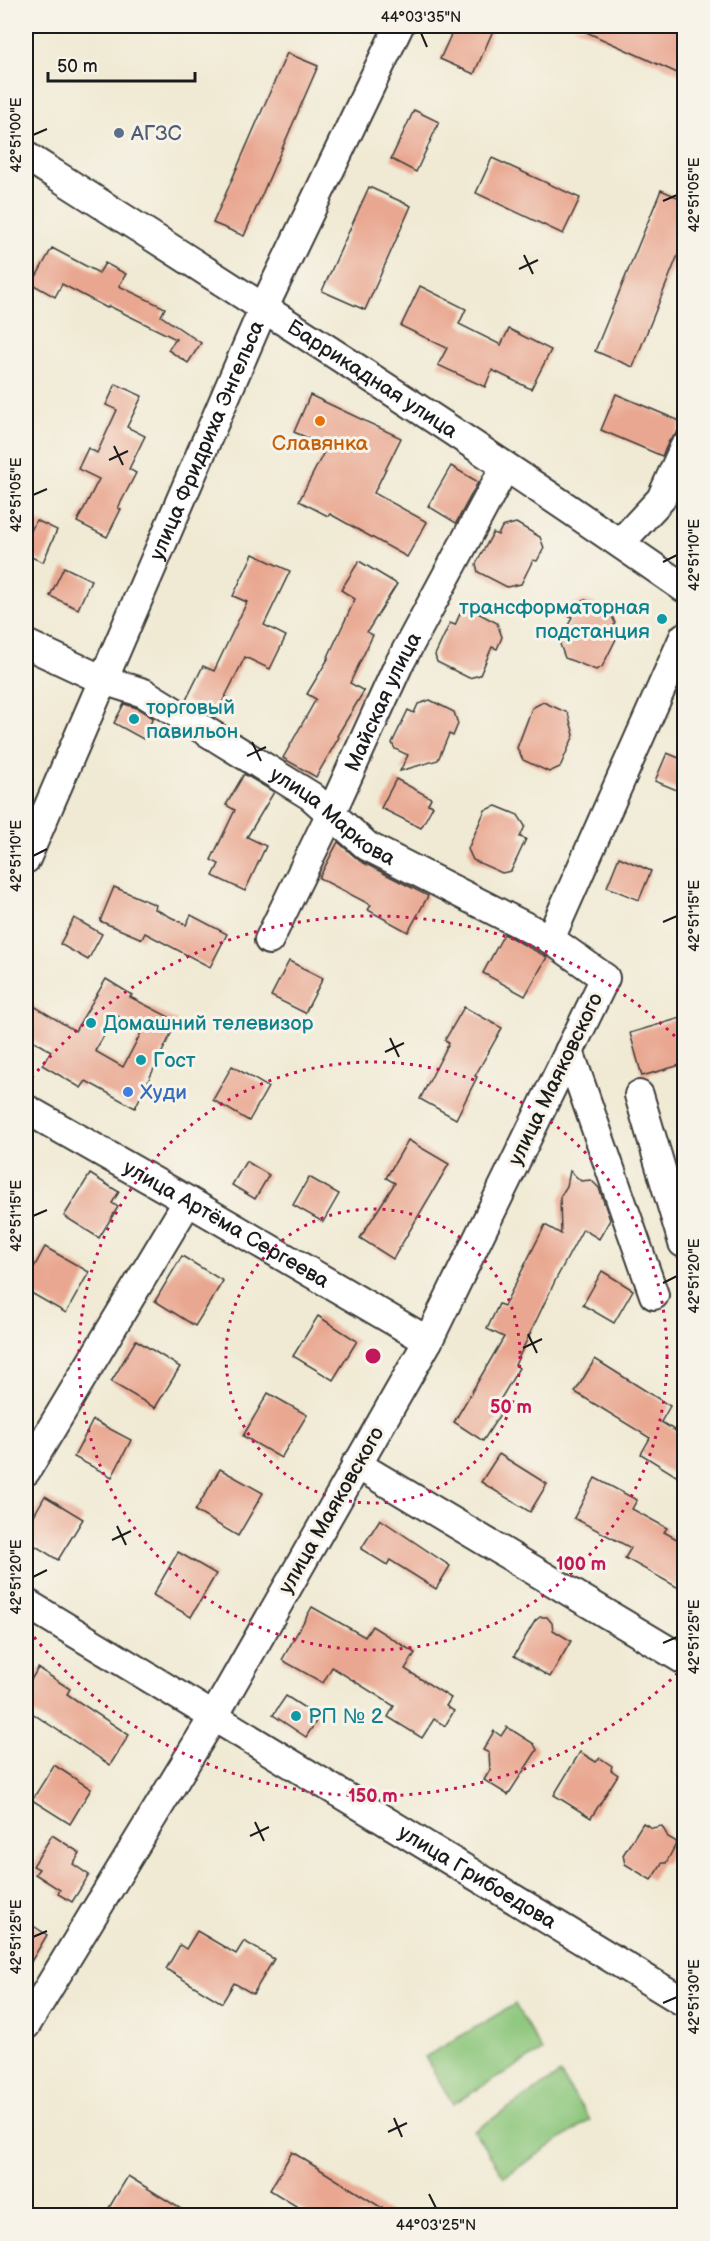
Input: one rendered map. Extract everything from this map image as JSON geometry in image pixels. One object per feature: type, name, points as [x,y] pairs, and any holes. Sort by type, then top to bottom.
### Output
[{"type":"street","name":"улица Фридриха Энгельса","points":[[26,859],[264,307],[399,26]]},
{"type":"street","name":"Баррикадная улица","points":[[26,156],[264,307],[620,543],[684,588]]},
{"type":"street","points":[[620,543],[661,499],[684,448]]},
{"type":"street","name":"Майская улица","points":[[269,940],[331,813],[398,666],[505,467]]},
{"type":"street","points":[[550,939],[684,638]]},
{"type":"street","name":"улица Маркова","points":[[26,644],[103,680],[144,693],[311,796],[367,846],[550,939],[605,978]]},
{"type":"street","name":"улица Маяковского","points":[[26,2025],[214,1716],[428,1341],[605,978]]},
{"type":"street","points":[[569,1051],[654,1295]]},
{"type":"street","points":[[639,1095],[684,1243],[639,1254]]},
{"type":"street","name":"улица Артёма Сергеева","points":[[26,1109],[428,1341]]},
{"type":"street","points":[[26,1471],[188,1201]]},
{"type":"street","points":[[356,1464],[684,1660]]},
{"type":"street","name":"улица Грибоедова","points":[[26,1603],[684,2002]]},
{"type":"green space","points":[[515,2004],[542,2051],[453,2104],[425,2057]]},
{"type":"green space","points":[[560,2074],[590,2120],[504,2177],[474,2131]]},
{"type":"building","points":[[455,26],[495,26],[474,74],[440,59]]},
{"type":"building","points":[[573,26],[671,26],[684,32],[684,76]]},
{"type":"building","points":[[287,53],[318,66],[244,236],[213,223]]},
{"type":"building","points":[[414,110],[439,122],[416,172],[391,159]]},
{"type":"building","points":[[492,158],[580,198],[563,234],[476,193]]},
{"type":"building","points":[[369,187],[411,206],[365,310],[322,291]]},
{"type":"building","points":[[661,190],[684,200],[684,240],[633,367],[595,351]]},
{"type":"building","points":[[52,248],[99,273],[105,263],[126,274],[119,286],[165,308],[161,316],[201,343],[188,363],[168,350],[176,339],[109,306],[107,308],[62,284],[55,297],[32,284]]},
{"type":"building","points":[[420,286],[466,309],[459,324],[501,345],[509,329],[551,350],[531,389],[492,370],[485,387],[438,365],[447,348],[401,326]]},
{"type":"building","points":[[116,384],[142,396],[127,427],[145,436],[129,469],[136,473],[118,508],[121,509],[107,537],[77,522],[99,479],[78,469],[88,448],[97,453],[117,410],[106,405]]},
{"type":"building","points":[[616,394],[682,422],[662,456],[601,430]]},
{"type":"building","points":[[310,395],[401,438],[374,493],[427,522],[407,557],[330,514],[328,516],[299,501],[327,446],[294,432]]},
{"type":"building","points":[[451,466],[478,482],[456,523],[428,506]]},
{"type":"building","points":[[36,520],[57,530],[43,562],[26,555],[26,528],[31,531]]},
{"type":"building","points":[[516,523],[540,537],[544,548],[537,561],[533,560],[521,584],[507,587],[478,572],[476,564],[493,533],[498,535],[502,527]]},
{"type":"building","points":[[253,554],[290,571],[264,625],[286,636],[270,669],[245,657],[215,717],[186,700],[203,666],[214,671],[247,602],[233,596]]},
{"type":"building","points":[[359,561],[397,584],[367,632],[373,635],[350,683],[364,691],[316,777],[283,758],[316,699],[307,694],[328,659],[355,599],[341,590]]},
{"type":"building","points":[[64,567],[91,580],[78,609],[50,596]]},
{"type":"building","points":[[585,600],[609,609],[615,623],[611,631],[618,635],[602,667],[596,670],[565,658],[560,644],[572,617],[567,615],[573,604]]},
{"type":"building","points":[[474,611],[497,623],[502,637],[497,649],[492,647],[480,675],[469,678],[437,662],[435,655],[450,623],[455,625],[460,614]]},
{"type":"building","points":[[430,700],[454,712],[458,724],[453,736],[449,734],[438,760],[400,771],[408,755],[395,749],[392,743],[408,710],[414,713],[418,704]]},
{"type":"building","points":[[543,702],[568,713],[574,735],[560,767],[549,772],[523,760],[517,748],[532,708]]},
{"type":"building","name":"торговый павильон","points":[[124,704],[137,708],[153,718],[143,739],[114,723]]},
{"type":"building","points":[[667,753],[684,760],[684,793],[655,781]]},
{"type":"building","points":[[244,774],[274,792],[247,837],[266,846],[245,891],[213,876],[219,864],[211,860],[235,810],[226,805]]},
{"type":"building","points":[[396,779],[431,798],[428,804],[433,806],[421,828],[381,808]]},
{"type":"building","points":[[496,806],[518,815],[525,826],[520,837],[526,839],[511,871],[502,873],[473,860],[468,849],[485,810]]},
{"type":"building","points":[[338,842],[360,861],[428,896],[408,932],[368,910],[371,905],[319,878]]},
{"type":"building","points":[[619,857],[651,871],[639,900],[607,887]]},
{"type":"building","points":[[114,887],[156,905],[155,909],[186,925],[191,915],[227,934],[210,967],[145,933],[142,939],[100,921]]},
{"type":"building","points":[[74,918],[102,934],[88,960],[60,944]]},
{"type":"building","points":[[504,934],[547,957],[525,996],[483,973]]},
{"type":"building","points":[[289,961],[323,978],[305,1013],[271,996]]},
{"type":"building","points":[[106,979],[132,995],[130,997],[177,1021],[135,1108],[86,1081],[81,1088],[42,1065],[51,1051],[26,1036],[26,1001],[75,1031]],"holes":[[[116,1015],[142,1031],[123,1067],[95,1051]]]},
{"type":"building","points":[[464,1007],[502,1028],[475,1076],[477,1077],[456,1119],[420,1099],[449,1043],[445,1040]]},
{"type":"building","points":[[684,1017],[684,1064],[642,1076],[630,1033]]},
{"type":"building","points":[[232,1066],[268,1087],[249,1121],[213,1100]]},
{"type":"building","points":[[408,1140],[449,1164],[393,1259],[360,1238],[395,1183],[386,1178]]},
{"type":"building","points":[[246,1161],[269,1175],[255,1199],[232,1185]]},
{"type":"building","points":[[570,1171],[581,1181],[591,1180],[599,1188],[610,1220],[599,1239],[583,1229],[515,1365],[519,1368],[494,1410],[500,1414],[483,1441],[454,1422],[504,1337],[487,1329],[499,1304],[504,1306],[545,1225],[561,1234],[560,1197],[567,1186]]},
{"type":"building","points":[[90,1174],[119,1192],[112,1203],[118,1207],[99,1238],[64,1216]]},
{"type":"building","points":[[309,1177],[339,1194],[323,1222],[293,1205]]},
{"type":"building","points":[[45,1247],[89,1272],[66,1313],[26,1290],[26,1282]]},
{"type":"building","points":[[182,1256],[223,1281],[195,1326],[155,1301]]},
{"type":"building","points":[[602,1271],[633,1290],[614,1323],[583,1305]]},
{"type":"building","points":[[318,1316],[357,1341],[333,1380],[293,1356]]},
{"type":"building","points":[[136,1340],[180,1367],[155,1408],[111,1382]]},
{"type":"building","points":[[595,1359],[670,1406],[661,1422],[684,1436],[684,1481],[641,1454],[650,1438],[575,1392]]},
{"type":"building","points":[[268,1393],[307,1415],[281,1458],[243,1436]]},
{"type":"building","points":[[93,1420],[131,1440],[112,1477],[74,1457]]},
{"type":"building","points":[[499,1454],[547,1484],[530,1512],[481,1482]]},
{"type":"building","points":[[220,1469],[263,1493],[238,1536],[195,1511]]},
{"type":"building","points":[[595,1478],[637,1500],[632,1509],[667,1528],[664,1532],[684,1543],[684,1591],[625,1558],[631,1548],[574,1518]]},
{"type":"building","points":[[45,1496],[83,1519],[58,1560],[26,1540],[26,1529]]},
{"type":"building","points":[[380,1519],[450,1566],[436,1589],[390,1560],[387,1565],[361,1549]]},
{"type":"building","points":[[178,1552],[216,1574],[191,1617],[153,1595]]},
{"type":"building","points":[[312,1607],[365,1637],[372,1626],[415,1653],[405,1669],[451,1698],[446,1706],[454,1711],[445,1726],[434,1719],[422,1738],[388,1717],[394,1706],[332,1667],[323,1683],[282,1660]]},
{"type":"building","points":[[540,1617],[547,1617],[552,1623],[553,1630],[571,1641],[550,1677],[514,1656],[535,1621]]},
{"type":"building","points":[[38,1668],[70,1689],[67,1694],[129,1735],[110,1765],[26,1709],[26,1688]]},
{"type":"building","name":"РП № 2","points":[[286,1696],[319,1717],[306,1737],[273,1715]]},
{"type":"building","points":[[507,1727],[534,1744],[537,1750],[508,1795],[484,1780],[490,1770],[489,1753],[483,1750],[494,1731],[501,1736]]},
{"type":"building","points":[[580,1752],[596,1762],[600,1758],[612,1766],[611,1770],[618,1775],[591,1818],[554,1795]]},
{"type":"building","points":[[54,1765],[91,1789],[70,1824],[32,1800]]},
{"type":"building","points":[[643,1823],[652,1828],[662,1826],[668,1837],[677,1842],[666,1863],[662,1863],[651,1880],[625,1864],[623,1855]]},
{"type":"building","points":[[52,1835],[80,1853],[73,1864],[89,1875],[72,1902],[58,1894],[60,1890],[35,1874],[39,1869],[33,1866]]},
{"type":"building","points":[[26,1921],[47,1935],[26,1970]]},
{"type":"building","points":[[197,1931],[236,1954],[244,1941],[274,1959],[253,1994],[234,1983],[222,2003],[166,1969],[180,1945],[186,1949]]},
{"type":"building","points":[[292,2152],[395,2216],[312,2216],[270,2190]]},
{"type":"building","points":[[128,2176],[192,2216],[104,2216]]},
{"type":"place","name":"АГЗС","points":[[119,133]]},
{"type":"place","name":"Славянка","points":[[320,421]]},
{"type":"place","name":"трансформаторная подстанция","points":[[662,619]]},
{"type":"place","name":"торговый павильон","points":[[134,719]]},
{"type":"place","name":"Домашний телевизор","points":[[91,1023]]},
{"type":"place","name":"Гост","points":[[141,1060]]},
{"type":"place","name":"Худи","points":[[128,1092]]},
{"type":"place","name":"РП № 2","points":[[296,1716]]}]
